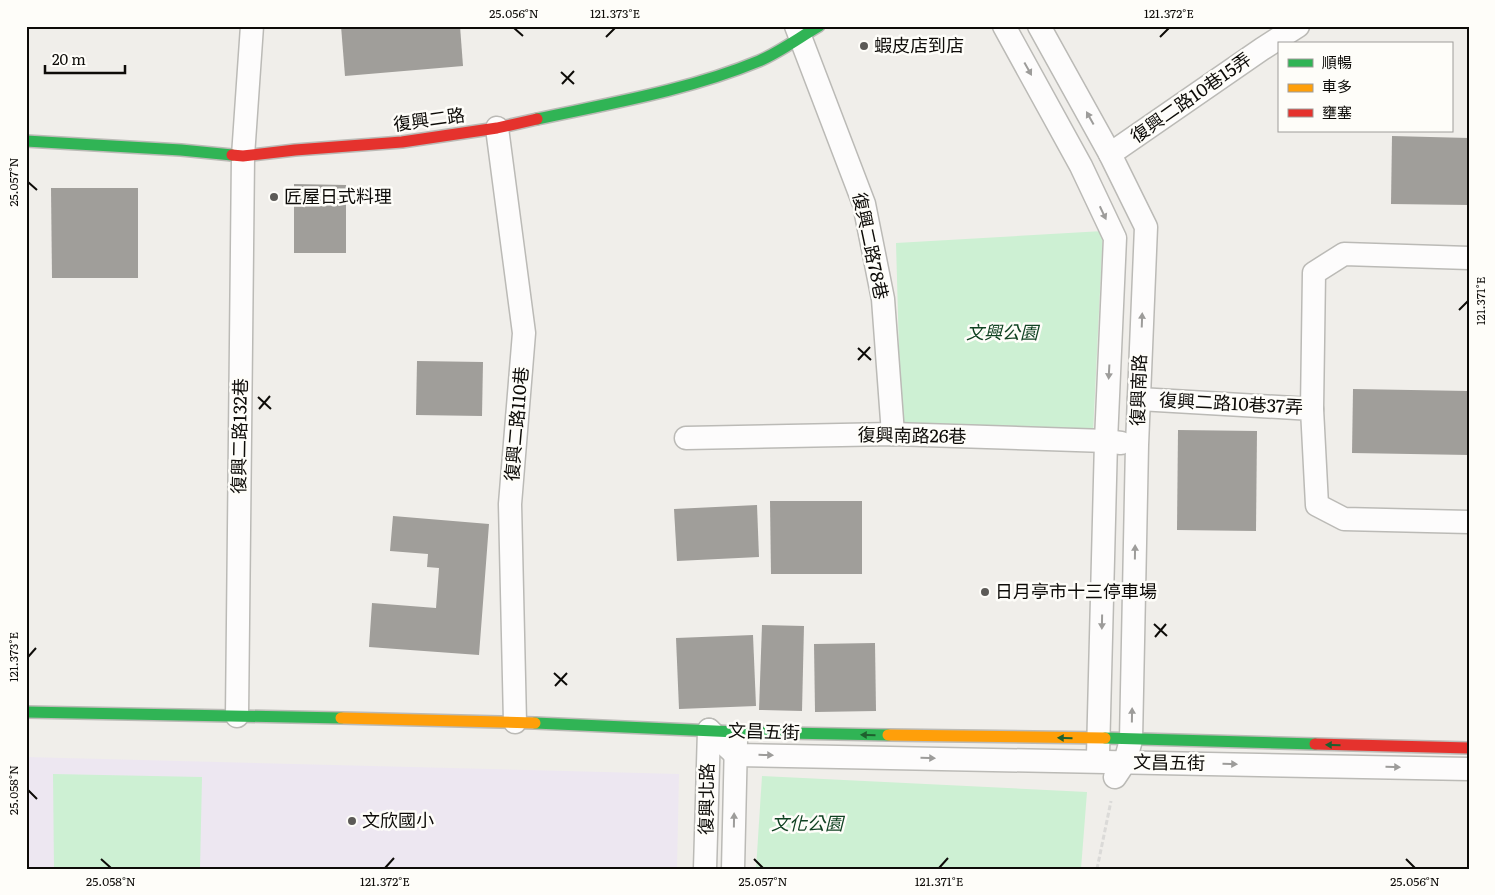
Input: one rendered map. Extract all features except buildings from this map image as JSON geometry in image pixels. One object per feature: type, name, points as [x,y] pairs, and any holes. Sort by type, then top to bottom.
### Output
[{"type":"street","name":"復興二路132巷","points":[[237,716],[243,156],[252,26]]},
{"type":"street","name":"復興南路","points":[[1004,26],[1081,166],[1115,238],[1106,441],[1098,761]]},
{"type":"street","name":"復興南路","points":[[1039,26],[1110,154],[1146,228],[1137,445],[1131,740],[1120,769]]},
{"type":"street","name":"復興二路10巷15弄","points":[[1110,154],[1262,48],[1298,26]]},
{"type":"street","name":"復興二路","points":[[26,141],[182,150],[243,156],[402,142],[497,128],[636,98],[712,78],[761,60],[805,30]]},
{"type":"street","name":"復興二路78巷","points":[[805,30],[864,204],[883,298],[893,434]]},
{"type":"street","name":"復興二路110巷","points":[[497,128],[524,333],[510,504],[515,722]]},
{"type":"street","points":[[1312,409],[1314,273],[1344,254],[1469,258]]},
{"type":"street","name":"復興二路10巷37弄","points":[[1139,399],[1312,409],[1317,505],[1344,519],[1469,522]]},
{"type":"street","name":"復興南路26巷","points":[[686,438],[893,434],[1106,441],[1137,445]]},
{"type":"street","points":[[26,712],[515,722],[709,730]]},
{"type":"street","name":"文昌五街","points":[[709,730],[1469,748]]},
{"type":"street","name":"文昌五街","points":[[709,730],[736,755],[1098,761],[1120,769],[1469,769]]},
{"type":"street","name":"復興北路","points":[[705,869],[709,730]]},
{"type":"street","name":"復興北路","points":[[733,869],[737,732]]},
{"type":"path","points":[[1097,869],[1120,769]]},
{"type":"shaded area","name":"文欣國小","points":[[26,757],[679,774],[677,869],[26,869]]},
{"type":"green space","name":"文興公園","points":[[1103,231],[1093,433],[901,424],[896,243]]},
{"type":"green space","points":[[53,774],[202,777],[200,869],[54,869]]},
{"type":"green space","name":"文化公園","points":[[762,776],[1087,792],[1081,869],[756,869]]},
{"type":"traffic: fast","points":[[537,119],[650,95],[705,80],[759,61],[819,26]]},
{"type":"traffic: fast","points":[[26,141],[181,150],[232,155]]},
{"type":"traffic: fast","points":[[26,712],[341,718]]},
{"type":"traffic: fast","points":[[535,723],[737,732],[888,735]]},
{"type":"traffic: fast","points":[[1105,738],[1315,744]]},
{"type":"traffic: slow","points":[[341,718],[535,723]]},
{"type":"traffic: slow","points":[[888,735],[1105,738]]},
{"type":"traffic: jam","points":[[232,155],[243,156],[402,142],[497,128],[537,119]]},
{"type":"traffic: jam","points":[[1315,744],[1469,748]]},
{"type":"place","name":"蝦皮店到店","points":[[864,46]]},
{"type":"place","name":"匠屋日式料理","points":[[274,197]]},
{"type":"place","name":"日月亭市十三停車場","points":[[985,592]]},
{"type":"place","name":"文欣國小","points":[[352,821]]}]
